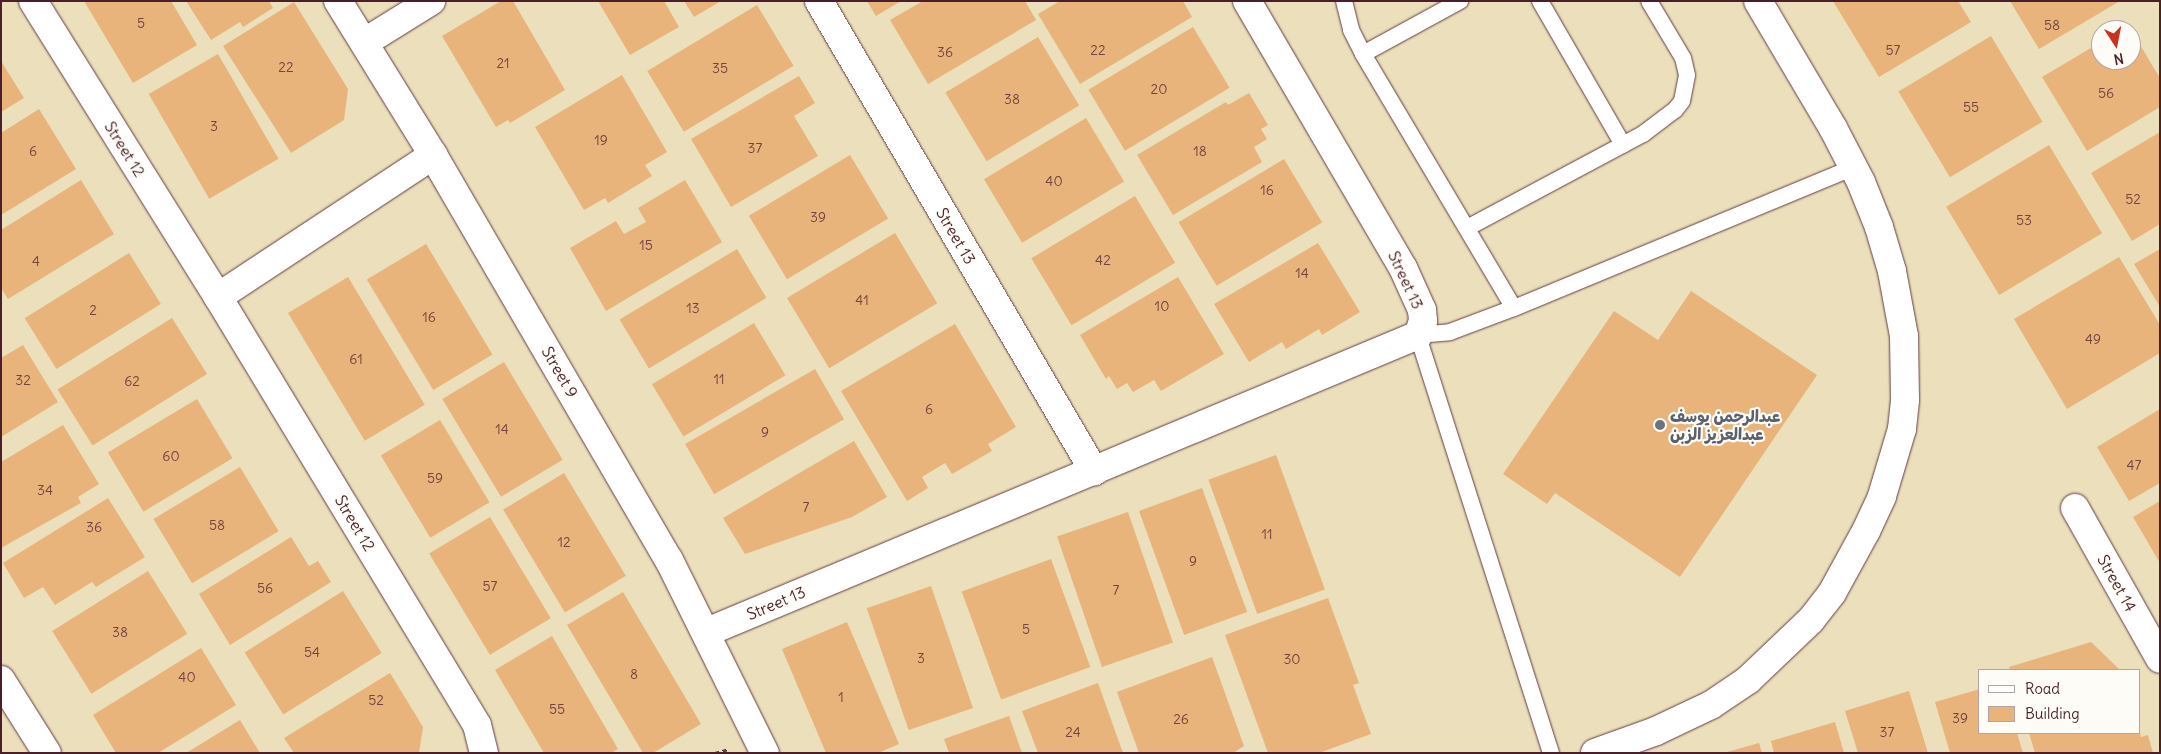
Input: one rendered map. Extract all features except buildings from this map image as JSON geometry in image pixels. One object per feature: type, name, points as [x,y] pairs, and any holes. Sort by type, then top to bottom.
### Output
[{"type":"street","name":"Street 12","points":[[33,1],[218,297],[477,725],[484,753]]},
{"type":"street","name":"Street 9","points":[[338,1],[433,155],[670,560],[765,753]]},
{"type":"street","points":[[365,42],[431,1]]},
{"type":"street","name":"Street 13","points":[[819,1],[1094,471]]},
{"type":"street","name":"Street 13","points":[[707,632],[1418,335],[1423,321],[1422,310],[1403,268],[1247,1]]},
{"type":"street","points":[[1595,753],[1656,731],[1711,705],[1748,680],[1778,654],[1832,593],[1882,496],[1902,429],[1906,390],[1904,336],[1892,271],[1879,227],[1854,167],[1758,1]]},
{"type":"street","points":[[218,297],[433,155]]},
{"type":"street","name":"Street 14","points":[[2075,508],[2160,659]]},
{"type":"street","points":[[1,680],[47,753]]},
{"type":"lane","points":[[1344,1],[1351,30],[1363,54],[1514,308]]},
{"type":"lane","points":[[1363,54],[1460,1]]},
{"type":"lane","points":[[1540,1],[1623,145]]},
{"type":"lane","points":[[1467,228],[1661,123],[1682,101],[1687,75],[1683,58],[1649,1]]},
{"type":"lane","points":[[1552,753],[1418,335],[1450,332],[1514,308],[1854,167]]},
{"type":"place","name":"عبدالرحمن يوسف عبدالعزيز الزبن","points":[[1660,425]]}]
